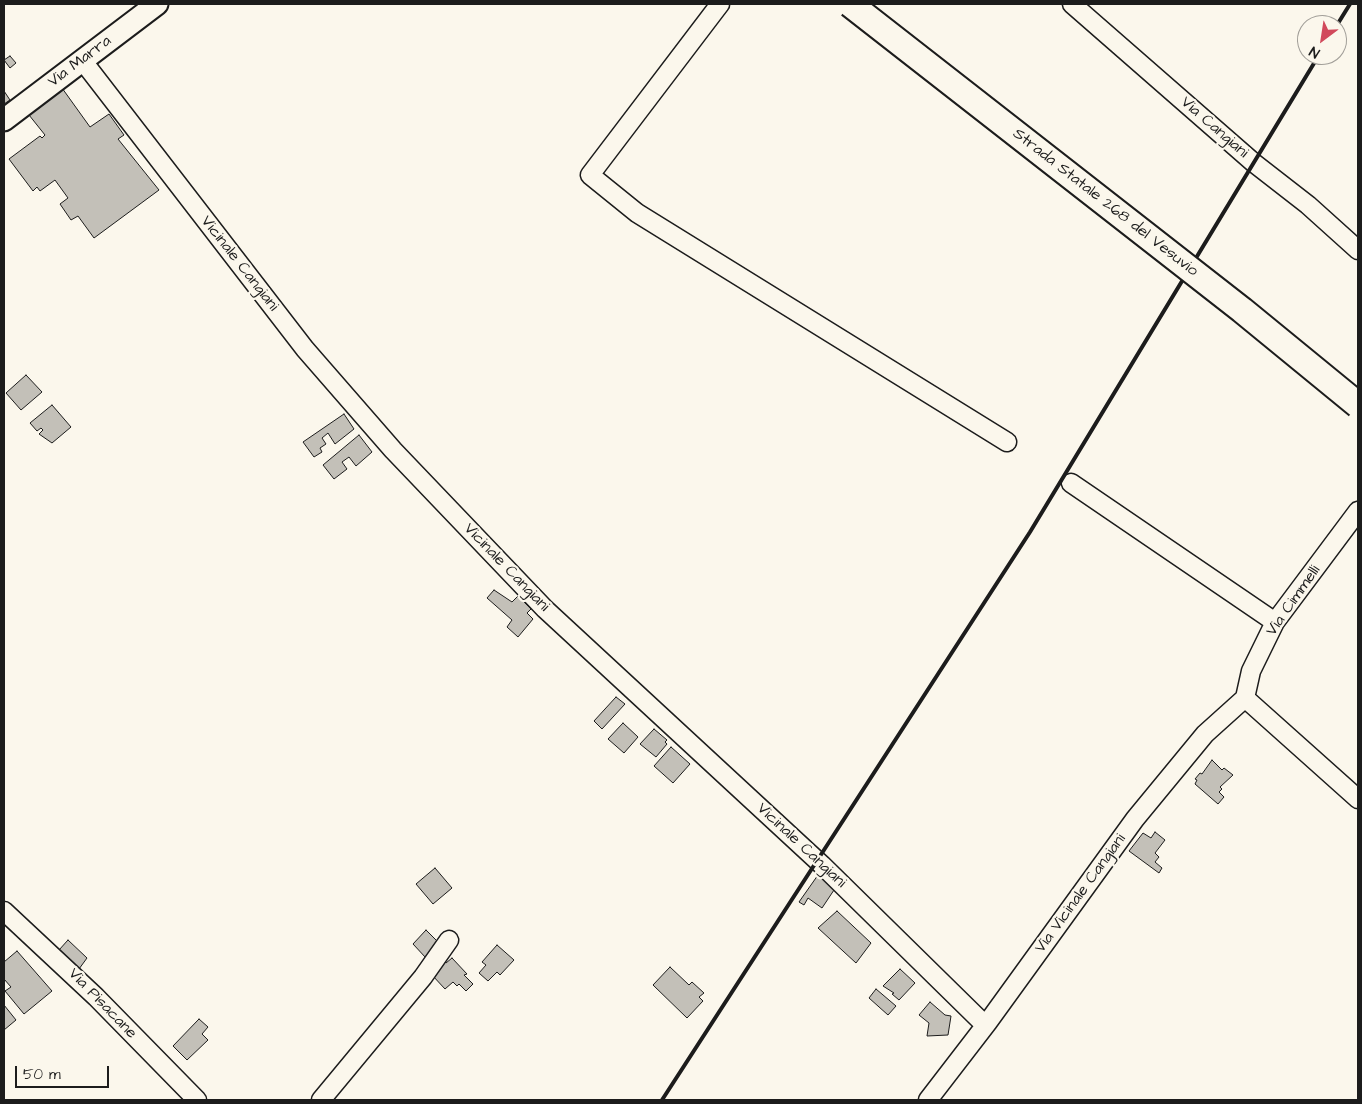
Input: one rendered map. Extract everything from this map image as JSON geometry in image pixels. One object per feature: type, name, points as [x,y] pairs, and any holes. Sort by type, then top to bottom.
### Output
[{"type":"highway","name":"Strada Statale 268 del Vesuvio","points":[[850,4],[1242,310],[1358,405]]},
{"type":"main road","name":"Via Marra","points":[[4,120],[157,4]]},
{"type":"street","points":[[720,4],[590,175],[636,213],[1007,442]]},
{"type":"street","name":"Via Cangiani","points":[[1072,4],[1254,163],[1308,205],[1358,250]]},
{"type":"street","name":"Vicinale Cangiani","points":[[82,60],[305,349],[393,450],[545,610],[822,865],[985,1025]]},
{"type":"street","points":[[1071,483],[1276,622]]},
{"type":"street","name":"Via Cimmelli","points":[[1245,698],[1251,672],[1276,622],[1358,511]]},
{"type":"street","points":[[1245,698],[1358,799]]},
{"type":"street","name":"Via Vicinale Cangiani","points":[[928,1100],[1135,819],[1205,734],[1245,698]]},
{"type":"street","name":"Via Pisacane","points":[[4,911],[96,997],[197,1100]]},
{"type":"street","points":[[321,1100],[423,977],[448,940]]},
{"type":"building","points":[[10,56],[16,63],[10,68],[4,60]]},
{"type":"building","points":[[62,88],[90,127],[109,114],[124,135],[118,139],[159,190],[94,238],[78,216],[71,220],[60,204],[68,198],[55,180],[40,191],[37,187],[33,191],[9,159],[40,136],[42,138],[45,135],[29,115]]},
{"type":"building","points":[[4,91],[10,100],[4,104]]},
{"type":"building","points":[[26,375],[42,392],[21,410],[6,393]]},
{"type":"building","points":[[52,405],[71,427],[52,443],[39,434],[43,430],[41,428],[37,431],[30,423]]},
{"type":"building","points":[[344,414],[354,429],[335,444],[328,433],[322,438],[326,444],[320,448],[322,452],[314,457],[303,442]]},
{"type":"building","points":[[359,435],[372,452],[356,466],[349,457],[342,462],[347,469],[334,479],[323,465]]},
{"type":"building","points":[[494,590],[512,602],[518,596],[531,609],[527,613],[533,619],[518,637],[507,627],[512,620],[487,598]]},
{"type":"building","points":[[616,697],[625,704],[602,729],[594,721]]},
{"type":"building","points":[[623,723],[638,737],[624,753],[608,739]]},
{"type":"building","points":[[654,729],[667,740],[665,742],[667,744],[656,757],[640,744]]},
{"type":"building","points":[[671,747],[690,764],[673,783],[654,766]]},
{"type":"building","points":[[1212,760],[1222,770],[1224,768],[1233,775],[1220,787],[1222,789],[1219,792],[1224,797],[1218,804],[1195,784],[1197,780],[1195,779],[1200,773],[1202,774]]},
{"type":"building","points":[[1155,832],[1165,840],[1155,853],[1159,857],[1155,862],[1162,868],[1159,873],[1129,851],[1143,833],[1151,838]]},
{"type":"building","points":[[435,868],[452,888],[433,904],[416,884]]},
{"type":"building","points":[[818,875],[836,887],[822,908],[808,898],[804,905],[799,902]]},
{"type":"building","points":[[837,911],[871,943],[856,963],[818,928]]},
{"type":"building","points":[[426,930],[441,945],[426,958],[413,944]]},
{"type":"building","points":[[68,940],[87,958],[79,969],[59,950]]},
{"type":"building","points":[[497,945],[514,960],[500,975],[497,972],[488,981],[479,973],[486,965],[482,962]]},
{"type":"building","points":[[17,951],[52,991],[24,1014],[5,991],[11,987],[4,979],[4,962]]},
{"type":"building","points":[[452,958],[467,974],[464,975],[473,984],[466,991],[459,984],[457,986],[453,982],[445,989],[432,975],[444,961],[446,963]]},
{"type":"building","points":[[670,967],[689,985],[692,982],[704,993],[699,997],[703,1001],[687,1018],[653,985]]},
{"type":"building","points":[[900,969],[915,983],[899,1000],[892,994],[894,993],[883,986]]},
{"type":"building","points":[[876,989],[896,1006],[888,1015],[869,998]]},
{"type":"building","points":[[930,1002],[945,1015],[951,1016],[948,1035],[927,1036],[929,1023],[919,1015]]},
{"type":"building","points":[[4,1005],[16,1020],[4,1030]]},
{"type":"building","points":[[199,1019],[208,1027],[202,1034],[208,1040],[187,1060],[173,1046]]},
{"type":"railway","points":[[1343,15],[1350,4]]},
{"type":"railway","points":[[662,1100],[1030,532],[1313,65]]}]
